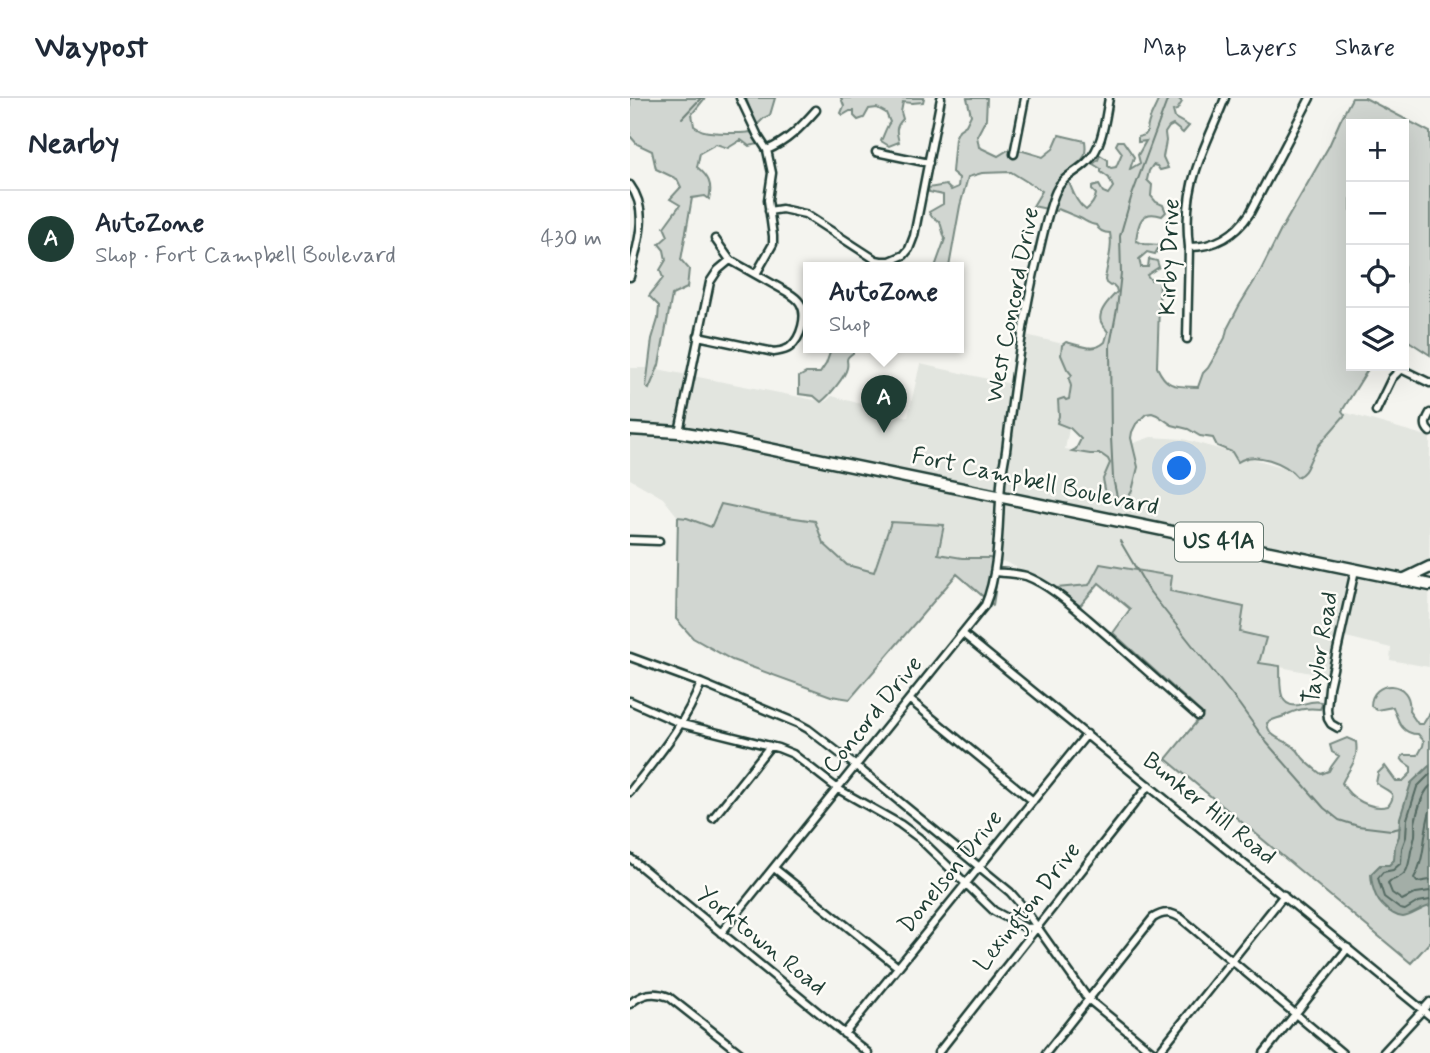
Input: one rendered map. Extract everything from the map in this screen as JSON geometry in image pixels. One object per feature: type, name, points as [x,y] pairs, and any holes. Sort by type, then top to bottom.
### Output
[{"type":"highway","name":"Fort Campbell Boulevard","points":[[630,429],[679,432],[752,445],[1430,585]]},
{"type":"highway","points":[[1403,580],[1430,567]]},
{"type":"street","points":[[740,98],[767,150],[772,173],[768,200],[773,244],[756,274]]},
{"type":"street","points":[[769,211],[782,209],[805,214],[876,260],[897,259],[904,255],[912,243],[941,98]]},
{"type":"street","points":[[1014,154],[1025,98]]},
{"type":"street","name":"West Concord Drive","points":[[1000,497],[1023,327],[1055,192],[1062,181],[1093,155],[1100,142],[1109,98]]},
{"type":"street","name":"Kirby Drive","points":[[1187,339],[1188,212],[1194,177],[1225,98]]},
{"type":"street","points":[[1189,247],[1217,243],[1242,225],[1310,98]]},
{"type":"street","points":[[767,150],[794,134],[817,110]]},
{"type":"street","points":[[876,152],[929,163]]},
{"type":"street","points":[[630,185],[638,197],[641,209],[630,277]]},
{"type":"street","points":[[698,336],[774,352],[793,345],[802,325],[803,312],[795,297],[730,260],[715,239]]},
{"type":"street","points":[[679,432],[710,282],[718,270],[730,260]]},
{"type":"street","points":[[1376,411],[1392,378],[1401,369],[1430,383]]},
{"type":"street","points":[[1430,413],[1425,422],[1430,432]]},
{"type":"street","name":"Concord Drive","points":[[721,933],[985,605],[994,572],[1000,497]]},
{"type":"street","points":[[630,540],[659,541]]},
{"type":"street","name":"Taylor Road","points":[[1338,728],[1328,719],[1329,687],[1354,569]]},
{"type":"street","points":[[994,572],[1026,576],[1057,594],[1110,637],[1198,716]]},
{"type":"street","name":"Bunker Hill Road","points":[[963,634],[1430,1016]]},
{"type":"street","points":[[630,657],[799,724],[856,766],[1010,892],[1088,999],[1156,1053],[1284,895]]},
{"type":"street","points":[[630,792],[682,724],[701,683]]},
{"type":"street","points":[[910,700],[1033,800]]},
{"type":"street","points":[[630,701],[682,724],[793,754],[838,789],[900,824],[919,838],[999,914],[1026,928],[1037,927]]},
{"type":"street","name":"Donelson Drive","points":[[844,1034],[1087,734]]},
{"type":"street","points":[[712,818],[770,746]]},
{"type":"street","name":"Lexington Drive","points":[[938,1053],[1149,785]]},
{"type":"street","name":"Yorktown Road","points":[[630,858],[868,1053]]},
{"type":"street","points":[[774,868],[898,967]]},
{"type":"street","points":[[1046,1053],[1146,926],[1158,914],[1166,912],[1182,919],[1342,1053]]},
{"type":"street","points":[[1264,1053],[1348,948]]},
{"type":"street","points":[[630,1004],[647,994],[656,993],[669,997],[740,1053]]},
{"type":"street","points":[[1383,1053],[1430,1002]]},
{"type":"shaded area","points":[[630,98],[705,98],[692,114],[694,126],[708,132],[750,132],[759,144],[749,146],[741,140],[728,148],[716,144],[700,153],[697,167],[709,181],[709,199],[705,196],[692,198],[681,260],[689,269],[687,288],[672,295],[659,365],[649,389],[646,387],[659,306],[649,296],[663,278],[660,270],[666,260],[664,250],[659,244],[668,236],[664,227],[680,205],[670,199],[681,187],[677,179],[656,169],[652,151],[637,144],[630,136]]},
{"type":"shaded area","points":[[746,98],[775,98],[770,115],[756,126]]},
{"type":"shaded area","points":[[841,98],[924,98],[923,102],[903,102],[903,119],[897,129],[899,142],[889,146],[881,141],[890,122],[886,113],[877,108],[869,109],[864,118],[858,120],[854,111],[843,115]]},
{"type":"shaded area","points":[[967,98],[987,98],[986,119],[977,136],[979,147],[998,156],[1008,150],[1043,157],[1053,149],[1059,135],[1085,141],[1084,157],[1065,174],[1076,198],[1086,210],[1096,196],[1092,187],[1099,185],[1103,192],[1108,194],[1113,187],[1109,178],[1093,164],[1100,155],[1108,160],[1108,166],[1116,167],[1122,153],[1116,145],[1118,141],[1123,141],[1134,157],[1130,169],[1140,163],[1138,155],[1146,141],[1138,142],[1138,137],[1147,132],[1159,98],[1178,98],[1182,102],[1177,110],[1173,111],[1175,118],[1189,126],[1183,133],[1173,125],[1169,127],[1165,133],[1163,157],[1168,168],[1160,170],[1153,165],[1147,180],[1152,185],[1151,196],[1163,205],[1166,212],[1162,216],[1145,216],[1138,229],[1136,241],[1160,245],[1155,254],[1147,252],[1139,259],[1141,267],[1148,267],[1149,259],[1157,261],[1159,267],[1147,275],[1151,280],[1160,277],[1157,367],[1173,385],[1198,387],[1239,306],[1329,146],[1352,98],[1365,98],[1405,119],[1346,119],[1346,371],[1367,371],[1342,411],[1345,415],[1318,446],[1301,475],[1297,477],[1278,463],[1261,458],[1252,457],[1238,462],[1232,452],[1217,446],[1213,438],[1172,425],[1152,413],[1146,414],[1132,432],[1138,467],[1132,491],[1125,503],[1106,501],[1103,479],[1110,463],[1108,459],[1101,454],[1072,451],[1081,439],[1070,428],[1057,423],[1058,400],[1069,399],[1069,379],[1072,375],[1061,355],[1062,345],[1066,342],[1096,347],[1105,342],[1108,332],[1100,318],[1105,306],[1117,292],[1113,285],[1110,286],[1105,280],[1110,233],[1058,209],[1056,211],[1033,206],[1042,191],[1011,172],[982,173],[968,177],[950,262],[937,262],[945,239],[940,222],[929,212],[943,204],[943,195],[929,192],[928,188],[946,185],[951,190],[958,187],[959,178],[952,172],[955,138],[959,130],[966,125],[971,115]]},
{"type":"shaded area","points":[[1409,121],[1430,132],[1430,355],[1409,341]]},
{"type":"shaded area","points":[[1018,333],[1075,347],[1065,449],[1100,455],[1151,437],[1183,439],[1304,473],[1308,458],[1347,413],[1430,437],[1429,667],[1390,660],[1391,648],[1346,637],[1337,678],[1259,663],[1239,632],[1244,607],[1170,591],[1172,576],[1101,564],[1089,585],[1056,588],[1000,560],[937,554],[944,526],[875,572],[847,565],[823,543],[768,514],[722,504],[711,527],[678,517],[663,498],[630,479],[630,368],[652,368],[825,402],[832,396],[908,417],[920,364],[1011,384]]},
{"type":"shaded area","points":[[830,353],[853,353],[847,359],[846,372],[821,402],[814,396],[799,394],[799,377],[806,373],[820,373]]},
{"type":"shaded area","points":[[721,504],[815,521],[823,543],[847,565],[874,572],[891,522],[944,525],[938,554],[1000,560],[993,605],[957,574],[850,699],[831,696],[732,660],[693,638],[676,619],[678,517],[711,527]]},
{"type":"shaded area","points":[[1100,564],[1172,576],[1170,591],[1244,607],[1240,632],[1266,638],[1259,663],[1280,666],[1281,693],[1286,703],[1299,705],[1318,701],[1322,705],[1320,709],[1301,710],[1271,720],[1267,723],[1268,729],[1274,736],[1292,745],[1321,774],[1329,771],[1339,756],[1332,752],[1330,745],[1347,738],[1356,742],[1355,759],[1342,783],[1350,794],[1368,805],[1388,806],[1392,794],[1376,783],[1378,773],[1385,766],[1396,781],[1403,781],[1411,773],[1411,767],[1401,758],[1404,755],[1418,755],[1424,741],[1418,734],[1404,729],[1393,707],[1377,710],[1371,706],[1373,697],[1378,690],[1392,686],[1405,693],[1409,700],[1409,711],[1418,724],[1423,724],[1430,713],[1430,942],[1411,963],[1166,759],[1203,714],[1113,633],[1130,609],[1099,583],[1080,606],[1056,588],[1089,585]]},
{"type":"water","points":[[1430,765],[1430,906],[1409,916],[1400,917],[1379,901],[1371,874],[1380,865],[1389,865],[1394,860],[1400,818],[1411,783]]},
{"type":"waterway","points":[[682,118],[701,98]]},
{"type":"waterway","points":[[1118,502],[1113,478],[1110,345],[1121,273],[1120,236],[1168,98]]},
{"type":"waterway","points":[[1120,541],[1150,592],[1267,743],[1324,808],[1339,820],[1358,826],[1391,830],[1400,828]]},
{"type":"place","name":"AutoZone","points":[[884,433]]}]
